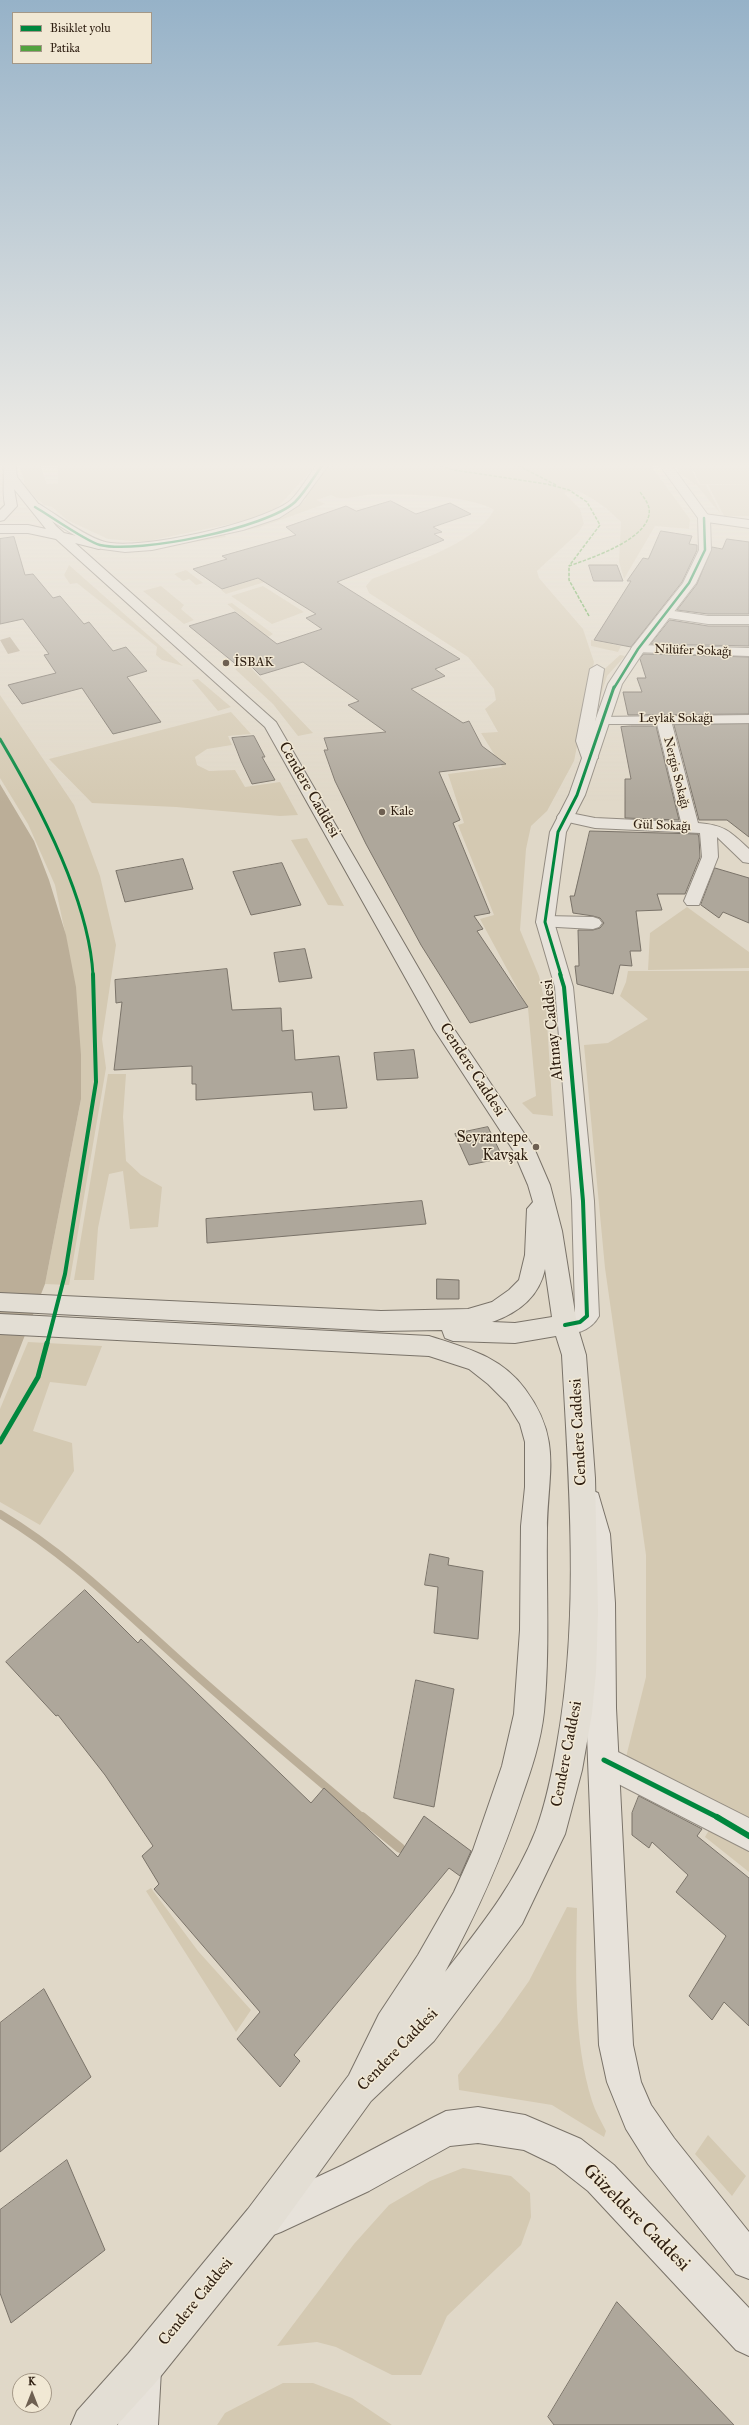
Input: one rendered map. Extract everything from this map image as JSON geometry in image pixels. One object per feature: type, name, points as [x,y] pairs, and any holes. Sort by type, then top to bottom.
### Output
[{"type":"main road","name":"Cendere Caddesi","points":[[91,2425],[142,2368],[261,2222],[358,2088],[422,2029],[465,1975],[511,1913],[550,1834],[567,1770],[582,1672],[584,1613],[582,1478],[574,1355],[566,1325],[551,1231],[539,1186],[523,1148],[444,1029],[271,725],[187,648],[104,576]]},
{"type":"main road","points":[[0,1302],[380,1320],[404,1318],[476,1319],[493,1314],[508,1306],[523,1292],[530,1282],[535,1265],[539,1186]]},
{"type":"main road","points":[[380,1320],[398,1326],[474,1333],[515,1333],[566,1325]]},
{"type":"main road","points":[[0,1324],[397,1343],[429,1346],[477,1362],[497,1377],[516,1396],[531,1421],[538,1442],[538,1486],[534,1526],[534,1630],[529,1714],[517,1766],[488,1854],[465,1903],[430,1967],[391,2026],[358,2088]]},
{"type":"street","name":"Altınay Caddesi","points":[[566,1325],[580,1322],[587,1316],[584,1200],[564,987],[546,922],[552,865],[558,832],[577,795],[604,720],[615,684],[638,649],[667,614],[692,576]]},
{"type":"street","points":[[667,614],[708,620],[749,620]]},
{"type":"street","name":"Nilüfer Sokağı","points":[[638,649],[749,652]]},
{"type":"street","points":[[590,758],[584,741],[597,669]]},
{"type":"street","name":"Nergis Sokağı","points":[[663,719],[690,826]]},
{"type":"street","name":"Leylak Sokağı","points":[[604,720],[749,719]]},
{"type":"street","name":"Gül Sokağı","points":[[565,817],[595,823],[690,826],[708,828],[722,832],[749,858]]},
{"type":"street","points":[[693,901],[710,856],[708,828]]},
{"type":"street","points":[[546,922],[593,923]]},
{"type":"street","points":[[582,1478],[597,1534],[613,2009],[616,2045],[624,2082],[638,2117],[661,2152],[749,2261]]},
{"type":"street","points":[[604,1760],[730,1823],[749,1836]]},
{"type":"street","name":"Güzeldere Caddesi","points":[[261,2222],[356,2178],[446,2129],[478,2125],[525,2133],[568,2152],[601,2178],[712,2295],[749,2337]]},
{"type":"street","points":[[138,2425],[142,2368]]},
{"type":"shaded area","points":[[65,576],[82,576],[183,666],[162,660],[156,655],[157,647],[77,583],[70,584]]},
{"type":"shaded area","points":[[177,576],[194,576],[203,583],[196,585],[189,579],[183,581]]},
{"type":"shaded area","points":[[379,576],[538,576],[583,629],[594,662],[574,761],[547,811],[531,826],[526,849],[520,930],[539,976],[546,1007],[553,1116],[533,1114],[522,1103],[536,1096],[528,1008],[480,919],[494,915],[458,825],[464,823],[448,774],[502,767],[481,733],[498,732],[485,709],[496,700],[494,689],[468,657],[369,593],[366,586],[372,579]]},
{"type":"shaded area","points":[[263,577],[268,581],[226,594],[221,590]]},
{"type":"shaded area","points":[[161,586],[184,605],[181,609],[194,620],[184,624],[143,591]]},
{"type":"shaded area","points":[[263,586],[304,612],[272,624],[231,596]]},
{"type":"shaded area","points":[[232,603],[273,634],[264,640],[259,633],[261,632],[227,604]]},
{"type":"shaded area","points":[[10,637],[20,651],[8,654],[0,640]]},
{"type":"shaded area","points":[[591,640],[621,646],[618,652],[591,646]]},
{"type":"shaded area","points":[[620,655],[625,656],[607,676],[596,711],[600,673]]},
{"type":"shaded area","points":[[248,665],[313,733],[298,736],[273,704],[235,669]]},
{"type":"shaded area","points":[[198,679],[231,707],[218,711],[192,680]]},
{"type":"shaded area","points":[[0,695],[74,805],[100,876],[116,945],[102,1039],[106,1068],[69,1285],[45,1284],[81,1099],[67,942],[55,885],[28,824],[0,778]]},
{"type":"shaded area","points":[[231,712],[251,734],[228,736],[232,745],[207,749],[195,757],[197,765],[209,771],[235,770],[245,787],[280,782],[298,815],[280,816],[176,807],[92,803],[49,759]]},
{"type":"shaded area","points":[[0,784],[34,841],[49,880],[66,935],[76,987],[81,1055],[81,1099],[45,1284],[0,1399]]},
{"type":"shaded area","points":[[307,838],[344,906],[328,905],[291,840]]},
{"type":"shaded area","points":[[687,907],[749,952],[749,968],[648,970],[650,933]]},
{"type":"shaded area","points":[[628,971],[749,971],[749,1828],[626,1757],[646,1677],[646,1555],[605,1268],[584,1045],[608,1043],[648,1019],[620,996],[626,982]]},
{"type":"shaded area","points":[[108,1074],[126,1074],[123,1117],[126,1161],[141,1175],[162,1187],[158,1227],[130,1229],[123,1171],[109,1174],[98,1228],[94,1280],[74,1280]]},
{"type":"shaded area","points":[[28,1342],[102,1346],[86,1386],[50,1382],[33,1431],[72,1443],[74,1471],[40,1525],[0,1502],[0,1409]]},
{"type":"shaded area","points":[[713,1823],[749,1849],[749,1872],[705,1837]]},
{"type":"shaded area","points":[[151,1888],[198,1951],[251,2010],[236,2032],[146,1891]]},
{"type":"shaded area","points":[[567,1907],[577,1908],[576,1981],[579,2030],[586,2078],[593,2105],[606,2131],[604,2137],[552,2105],[459,2090],[458,2075],[500,2022],[529,1981]]},
{"type":"shaded area","points":[[708,2135],[746,2176],[732,2196],[695,2154]]},
{"type":"shaded area","points":[[463,2168],[511,2176],[530,2193],[531,2217],[521,2245],[447,2316],[421,2375],[392,2375],[336,2347],[317,2342],[277,2346],[354,2244],[389,2205],[430,2181]]},
{"type":"shaded area","points":[[283,2383],[313,2383],[352,2398],[392,2425],[217,2425],[225,2413]]},
{"type":"building","points":[[0,576],[35,576],[53,598],[60,596],[84,624],[89,622],[113,651],[126,647],[147,671],[127,677],[161,722],[113,734],[82,688],[22,704],[8,685],[56,673],[44,655],[49,654],[23,619],[0,624]]},
{"type":"building","points":[[203,576],[352,576],[337,582],[460,659],[435,669],[445,676],[411,689],[463,723],[469,721],[482,746],[506,764],[439,772],[460,820],[453,823],[490,913],[474,916],[483,929],[477,931],[528,1007],[470,1023],[421,945],[366,844],[335,781],[324,750],[328,750],[324,738],[386,732],[348,705],[359,701],[303,662],[260,675],[248,663],[238,666],[189,626],[235,612],[277,644],[322,629],[306,618],[316,614],[258,578],[222,589]]},
{"type":"building","points":[[592,576],[621,576],[623,581],[594,581]]},
{"type":"building","points":[[630,576],[685,576],[682,582],[631,647],[594,640],[631,581],[627,581]]},
{"type":"building","points":[[700,576],[749,576],[749,614],[708,614],[677,610],[697,584]]},
{"type":"building","points":[[670,620],[708,626],[749,626],[749,646],[651,644]]},
{"type":"building","points":[[644,654],[749,657],[749,714],[628,715],[623,692],[642,692],[637,678],[646,678],[640,659]]},
{"type":"building","points":[[749,724],[749,837],[727,820],[699,820],[674,725]]},
{"type":"building","points":[[656,726],[679,820],[625,818],[625,779],[631,779],[621,727]]},
{"type":"building","points":[[254,736],[265,757],[262,757],[275,780],[252,784],[241,761],[232,738]]},
{"type":"building","points":[[590,831],[698,834],[699,838],[700,857],[685,894],[657,894],[662,910],[636,911],[641,951],[630,951],[632,966],[620,965],[613,994],[577,984],[575,966],[579,966],[578,930],[593,930],[600,928],[604,923],[600,918],[573,913],[570,896],[574,896]]},
{"type":"building","points":[[183,859],[193,889],[125,902],[116,871]]},
{"type":"building","points":[[282,863],[301,905],[251,915],[233,872]]},
{"type":"building","points":[[715,868],[749,878],[749,923],[723,912],[719,918],[701,905]]},
{"type":"building","points":[[305,949],[312,978],[279,982],[274,953]]},
{"type":"building","points":[[227,969],[232,1010],[281,1008],[282,1031],[293,1030],[295,1060],[339,1056],[347,1108],[314,1110],[312,1092],[196,1100],[196,1084],[192,1084],[192,1066],[114,1070],[122,1002],[116,1003],[115,980]]},
{"type":"building","points":[[414,1050],[418,1078],[377,1080],[374,1053]]},
{"type":"building","points":[[488,1127],[503,1158],[469,1165],[455,1134]]},
{"type":"building","points":[[422,1201],[426,1224],[207,1243],[206,1219]]},
{"type":"building","points":[[437,1279],[459,1280],[459,1299],[437,1299]]},
{"type":"building","points":[[430,1554],[449,1558],[448,1565],[483,1571],[478,1639],[434,1633],[438,1587],[425,1585]]},
{"type":"building","points":[[85,1590],[138,1643],[141,1639],[311,1803],[324,1788],[398,1857],[424,1816],[471,1851],[460,1876],[449,1868],[294,2055],[300,2061],[280,2087],[237,2039],[260,2012],[154,1889],[159,1884],[142,1856],[153,1846],[105,1775],[58,1715],[56,1716],[6,1662]]},
{"type":"building","points":[[416,1680],[454,1689],[434,1807],[394,1798]]},
{"type":"building","points":[[639,1796],[702,1829],[697,1836],[749,1878],[749,2026],[724,2002],[712,2020],[689,1996],[726,1936],[676,1892],[688,1875],[652,1842],[649,1848],[632,1835],[632,1813]]},
{"type":"building","points":[[44,1989],[91,2077],[0,2152],[0,2023]]},
{"type":"building","points":[[67,2160],[105,2250],[11,2323],[0,2293],[0,2210]]},
{"type":"building","points":[[617,2302],[734,2425],[554,2425],[548,2417]]},
{"type":"waterway","points":[[0,1514],[48,1546],[92,1582],[178,1659],[363,1818]]},
{"type":"waterway","points":[[362,1817],[400,1848]]},
{"type":"marked path","points":[[569,576],[569,580],[589,616]]},
{"type":"cycle path","points":[[565,1325],[580,1322],[587,1316],[583,1201],[564,987],[545,922],[552,865],[558,832],[577,795],[615,684],[638,649],[667,614],[692,576]]},
{"type":"cycle path","points":[[0,739],[30,789],[74,890],[92,958],[96,1037],[96,1082],[65,1274],[38,1377],[0,1442]]},
{"type":"cycle path","points":[[604,1760],[729,1823],[749,1836]]},
{"type":"place","name":"İSBAK","points":[[226,663]]},
{"type":"place","name":"Kale","points":[[382,812]]},
{"type":"place","name":"Seyrantepe Kavşak","points":[[536,1147]]}]
